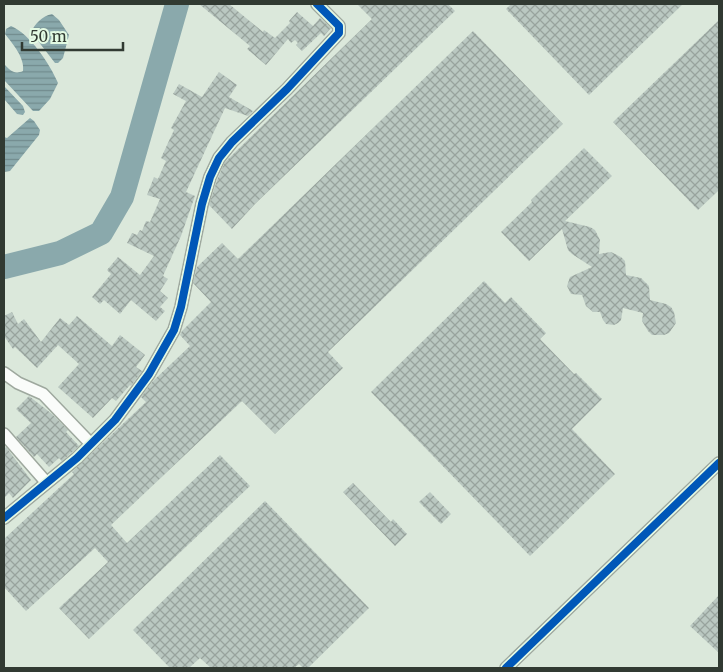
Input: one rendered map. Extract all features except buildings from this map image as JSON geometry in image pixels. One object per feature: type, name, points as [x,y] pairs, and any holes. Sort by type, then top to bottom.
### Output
[{"type":"street","points":[[4,518],[91,444],[115,420],[149,374],[174,330],[181,307],[202,204],[218,158],[338,35],[339,26],[318,4]]},
{"type":"street","points":[[4,373],[18,383],[43,394],[91,444]]},
{"type":"street","points":[[4,434],[46,482]]},
{"type":"street","points":[[506,668],[719,463]]},
{"type":"water","points":[[52,14],[59,20],[69,35],[63,58],[58,63],[55,63],[31,32],[39,21]]},
{"type":"water","points":[[11,26],[25,36],[39,50],[58,83],[50,99],[39,111],[33,111],[4,80],[4,64],[15,72],[23,71],[20,56],[5,34],[6,29]]},
{"type":"water","points":[[4,86],[23,106],[25,112],[23,115],[17,114],[4,99]]},
{"type":"water","points":[[30,118],[40,130],[39,135],[10,171],[4,172],[4,137],[7,138]]},
{"type":"waterway","points":[[4,267],[60,253],[101,233],[122,197],[177,4]]},
{"type":"cycle path","points":[[4,518],[77,458],[115,420],[149,374],[174,330],[181,307],[202,204],[210,177],[219,158],[232,142],[287,89],[339,33],[339,26],[317,4]]},
{"type":"cycle path","points":[[506,668],[719,463]]}]
